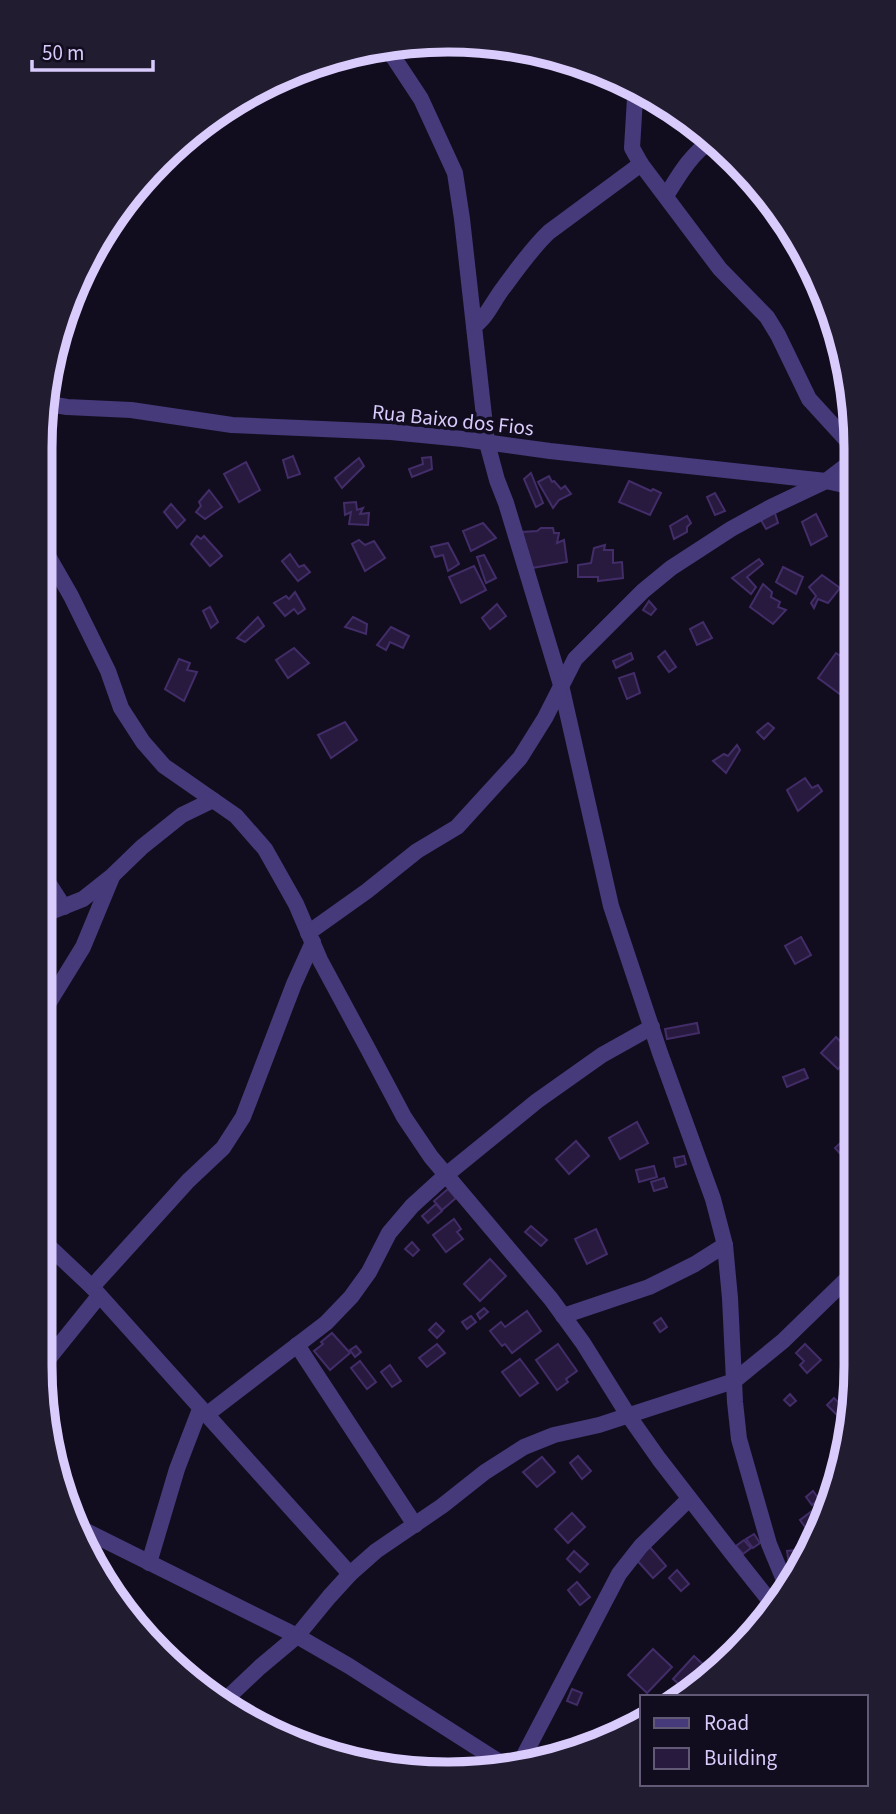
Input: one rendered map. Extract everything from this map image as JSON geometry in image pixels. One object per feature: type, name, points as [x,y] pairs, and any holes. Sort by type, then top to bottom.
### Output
[{"type":"street","points":[[394,56],[421,99],[455,173],[487,443],[561,685],[611,906],[713,1199],[725,1245],[739,1439],[769,1544],[783,1577]]},
{"type":"street","points":[[635,99],[632,148],[641,164],[720,269],[766,317],[809,399],[844,437]]},
{"type":"street","points":[[666,197],[687,162],[703,146]]},
{"type":"street","points":[[474,326],[480,322],[505,285],[549,232],[641,164]]},
{"type":"street","name":"Rua Baixo dos Fios","points":[[55,405],[131,410],[232,425],[391,432],[463,439],[550,452],[844,485]]},
{"type":"street","points":[[52,1353],[96,1292],[188,1181],[223,1148],[243,1117],[310,938],[417,851],[457,827],[520,758],[545,718],[575,659],[643,591],[671,568],[747,519],[826,481],[844,467]]},
{"type":"street","points":[[52,563],[108,671],[121,708],[142,742],[164,766],[236,816],[265,849],[296,904],[310,938],[404,1117],[431,1157],[551,1299],[583,1343],[628,1415],[689,1499],[768,1599]]},
{"type":"street","points":[[52,912],[83,899],[182,815],[213,800]]},
{"type":"street","points":[[52,997],[83,947],[112,876]]},
{"type":"street","points":[[52,888],[64,907]]},
{"type":"street","points":[[149,1563],[177,1469],[203,1412],[326,1323],[351,1297],[369,1272],[389,1233],[411,1206],[446,1175],[559,1085],[602,1055],[652,1027]]},
{"type":"street","points":[[563,1316],[649,1287],[695,1264],[725,1245]]},
{"type":"street","points":[[52,1250],[96,1292],[350,1574]]},
{"type":"street","points":[[229,1696],[297,1636],[350,1574],[376,1551],[442,1506],[485,1472],[524,1447],[554,1435],[599,1424],[734,1381],[783,1341],[844,1283]]},
{"type":"street","points":[[297,1345],[415,1525]]},
{"type":"street","points":[[525,1754],[619,1574],[641,1546],[689,1499]]},
{"type":"street","points":[[90,1534],[297,1636],[494,1759]]},
{"type":"building","points":[[293,456],[300,474],[288,478],[283,460]]},
{"type":"building","points":[[431,457],[432,469],[412,477],[409,469],[423,464],[422,458]]},
{"type":"building","points":[[359,458],[364,466],[342,488],[335,478]]},
{"type":"building","points":[[246,462],[260,490],[239,502],[224,474]]},
{"type":"building","points":[[531,473],[543,503],[536,507],[524,479]]},
{"type":"building","points":[[549,476],[552,482],[561,489],[565,486],[571,494],[559,500],[553,508],[538,482]]},
{"type":"building","points":[[629,481],[661,493],[650,515],[619,502]]},
{"type":"building","points":[[209,490],[222,507],[205,519],[196,512],[201,506],[199,502]]},
{"type":"building","points":[[715,493],[725,511],[715,515],[707,497]]},
{"type":"building","points":[[356,502],[357,510],[363,508],[360,514],[369,513],[368,525],[349,524],[351,512],[345,515],[344,503]]},
{"type":"building","points":[[171,504],[185,520],[177,528],[164,512]]},
{"type":"building","points":[[774,510],[778,523],[766,529],[761,520]]},
{"type":"building","points":[[816,514],[827,536],[811,545],[802,522]]},
{"type":"building","points":[[687,516],[691,523],[687,532],[674,539],[670,526]]},
{"type":"building","points":[[483,523],[496,538],[471,551],[463,531]]},
{"type":"building","points":[[541,528],[553,528],[554,533],[559,533],[557,543],[564,540],[567,562],[532,568],[522,532],[537,531]]},
{"type":"building","points":[[197,536],[201,539],[204,536],[222,556],[210,566],[191,544]]},
{"type":"building","points":[[359,540],[365,545],[374,541],[385,558],[365,571],[352,544]]},
{"type":"building","points":[[448,543],[459,564],[448,571],[443,555],[435,557],[431,547]]},
{"type":"building","points":[[605,545],[604,550],[613,550],[613,563],[622,562],[623,578],[598,581],[598,577],[578,577],[578,565],[591,563],[594,548]]},
{"type":"building","points":[[290,554],[299,567],[304,565],[310,572],[298,581],[282,561]]},
{"type":"building","points":[[484,555],[496,578],[486,583],[477,557]]},
{"type":"building","points":[[759,559],[763,564],[747,577],[756,587],[751,594],[732,578]]},
{"type":"building","points":[[474,566],[486,590],[461,603],[449,577]]},
{"type":"building","points":[[783,567],[803,577],[796,594],[776,582]]},
{"type":"building","points":[[822,575],[840,588],[828,603],[818,599],[814,608],[811,603],[816,596],[809,587]]},
{"type":"building","points":[[763,584],[772,592],[771,597],[780,602],[778,607],[786,610],[773,624],[750,607]]},
{"type":"building","points":[[295,592],[305,609],[298,614],[294,609],[285,616],[274,603],[286,596],[289,599]]},
{"type":"building","points":[[649,601],[656,609],[651,615],[643,610]]},
{"type":"building","points":[[497,604],[506,616],[490,629],[482,618]]},
{"type":"building","points":[[210,607],[218,622],[211,628],[203,611]]},
{"type":"building","points":[[258,617],[264,626],[245,642],[237,638]]},
{"type":"building","points":[[353,617],[367,624],[366,634],[345,627]]},
{"type":"building","points":[[703,622],[712,638],[697,645],[690,629]]},
{"type":"building","points":[[391,627],[409,636],[403,648],[390,642],[386,650],[377,645]]},
{"type":"building","points":[[294,648],[309,663],[288,678],[276,660]]},
{"type":"building","points":[[665,651],[676,667],[669,672],[658,657]]},
{"type":"building","points":[[631,653],[633,659],[616,668],[613,661]]},
{"type":"building","points":[[836,653],[844,658],[844,697],[818,678]]},
{"type":"building","points":[[179,659],[190,663],[187,670],[197,672],[184,701],[165,689]]},
{"type":"building","points":[[634,673],[640,693],[627,699],[619,678]]},
{"type":"building","points":[[345,722],[357,740],[331,758],[318,735]]},
{"type":"building","points":[[768,723],[774,728],[764,739],[757,732]]},
{"type":"building","points":[[737,745],[740,750],[726,773],[713,761],[724,754],[728,756]]},
{"type":"building","points":[[805,778],[812,788],[818,785],[822,791],[798,811],[787,790]]},
{"type":"building","points":[[801,937],[811,955],[795,964],[785,946]]},
{"type":"building","points":[[697,1023],[699,1033],[667,1039],[665,1029]]},
{"type":"building","points":[[836,1037],[844,1045],[844,1063],[838,1069],[821,1053]]},
{"type":"building","points":[[804,1069],[808,1078],[787,1087],[783,1077]]},
{"type":"building","points":[[637,1122],[648,1143],[620,1159],[609,1138]]},
{"type":"building","points":[[844,1140],[844,1158],[835,1148]]},
{"type":"building","points":[[576,1141],[589,1156],[569,1174],[556,1159]]},
{"type":"building","points":[[684,1156],[686,1164],[676,1167],[674,1158]]},
{"type":"building","points":[[654,1166],[657,1177],[639,1182],[636,1170]]},
{"type":"building","points":[[664,1178],[667,1187],[654,1191],[651,1182]]},
{"type":"building","points":[[448,1189],[456,1198],[442,1210],[434,1201]]},
{"type":"building","points":[[436,1204],[442,1211],[428,1223],[422,1216]]},
{"type":"building","points":[[454,1219],[461,1229],[457,1232],[463,1239],[446,1252],[433,1235]]},
{"type":"building","points":[[531,1226],[547,1240],[541,1246],[525,1232]]},
{"type":"building","points":[[596,1229],[607,1254],[587,1264],[575,1239]]},
{"type":"building","points":[[412,1242],[419,1250],[413,1256],[405,1249]]},
{"type":"building","points":[[490,1259],[506,1276],[480,1301],[464,1284]]},
{"type":"building","points":[[484,1308],[488,1312],[480,1319],[477,1314]]},
{"type":"building","points":[[527,1311],[541,1331],[512,1353],[505,1344],[502,1346],[490,1331],[501,1322],[505,1327]]},
{"type":"building","points":[[471,1316],[476,1322],[467,1329],[462,1322]]},
{"type":"building","points":[[661,1318],[667,1327],[660,1332],[654,1323]]},
{"type":"building","points":[[436,1323],[444,1331],[437,1338],[429,1330]]},
{"type":"building","points":[[332,1333],[350,1353],[330,1370],[314,1351]]},
{"type":"building","points":[[437,1344],[445,1353],[427,1367],[419,1358]]},
{"type":"building","points":[[558,1344],[577,1371],[557,1390],[536,1360]]},
{"type":"building","points":[[805,1344],[821,1360],[807,1373],[800,1365],[804,1361],[796,1353]]},
{"type":"building","points":[[356,1346],[361,1352],[355,1357],[350,1350]]},
{"type":"building","points":[[520,1359],[538,1383],[520,1396],[502,1372]]},
{"type":"building","points":[[360,1361],[376,1382],[367,1389],[351,1368]]},
{"type":"building","points":[[390,1365],[401,1381],[392,1387],[381,1372]]},
{"type":"building","points":[[790,1394],[796,1401],[790,1406],[784,1400]]},
{"type":"building","points":[[834,1398],[841,1405],[840,1418],[827,1405]]},
{"type":"building","points":[[578,1456],[591,1471],[582,1479],[570,1463]]},
{"type":"building","points":[[542,1457],[555,1472],[537,1487],[523,1472]]},
{"type":"building","points":[[813,1491],[819,1499],[812,1505],[806,1497]]},
{"type":"building","points":[[817,1507],[807,1530],[800,1520]]},
{"type":"building","points":[[572,1513],[585,1527],[568,1543],[555,1529]]},
{"type":"building","points":[[754,1534],[760,1543],[753,1548],[746,1539]]},
{"type":"building","points":[[744,1540],[751,1548],[743,1554],[736,1546]]},
{"type":"building","points":[[648,1545],[666,1566],[653,1578],[634,1557]]},
{"type":"building","points":[[796,1550],[789,1566],[787,1551]]},
{"type":"building","points":[[574,1551],[588,1564],[580,1572],[567,1559]]},
{"type":"building","points":[[677,1570],[689,1584],[681,1591],[669,1578]]},
{"type":"building","points":[[577,1582],[590,1597],[580,1605],[568,1590]]},
{"type":"building","points":[[653,1649],[672,1667],[647,1693],[628,1675]]},
{"type":"building","points":[[694,1656],[705,1666],[681,1686],[673,1679]]},
{"type":"building","points":[[572,1689],[582,1693],[577,1705],[567,1701]]}]
